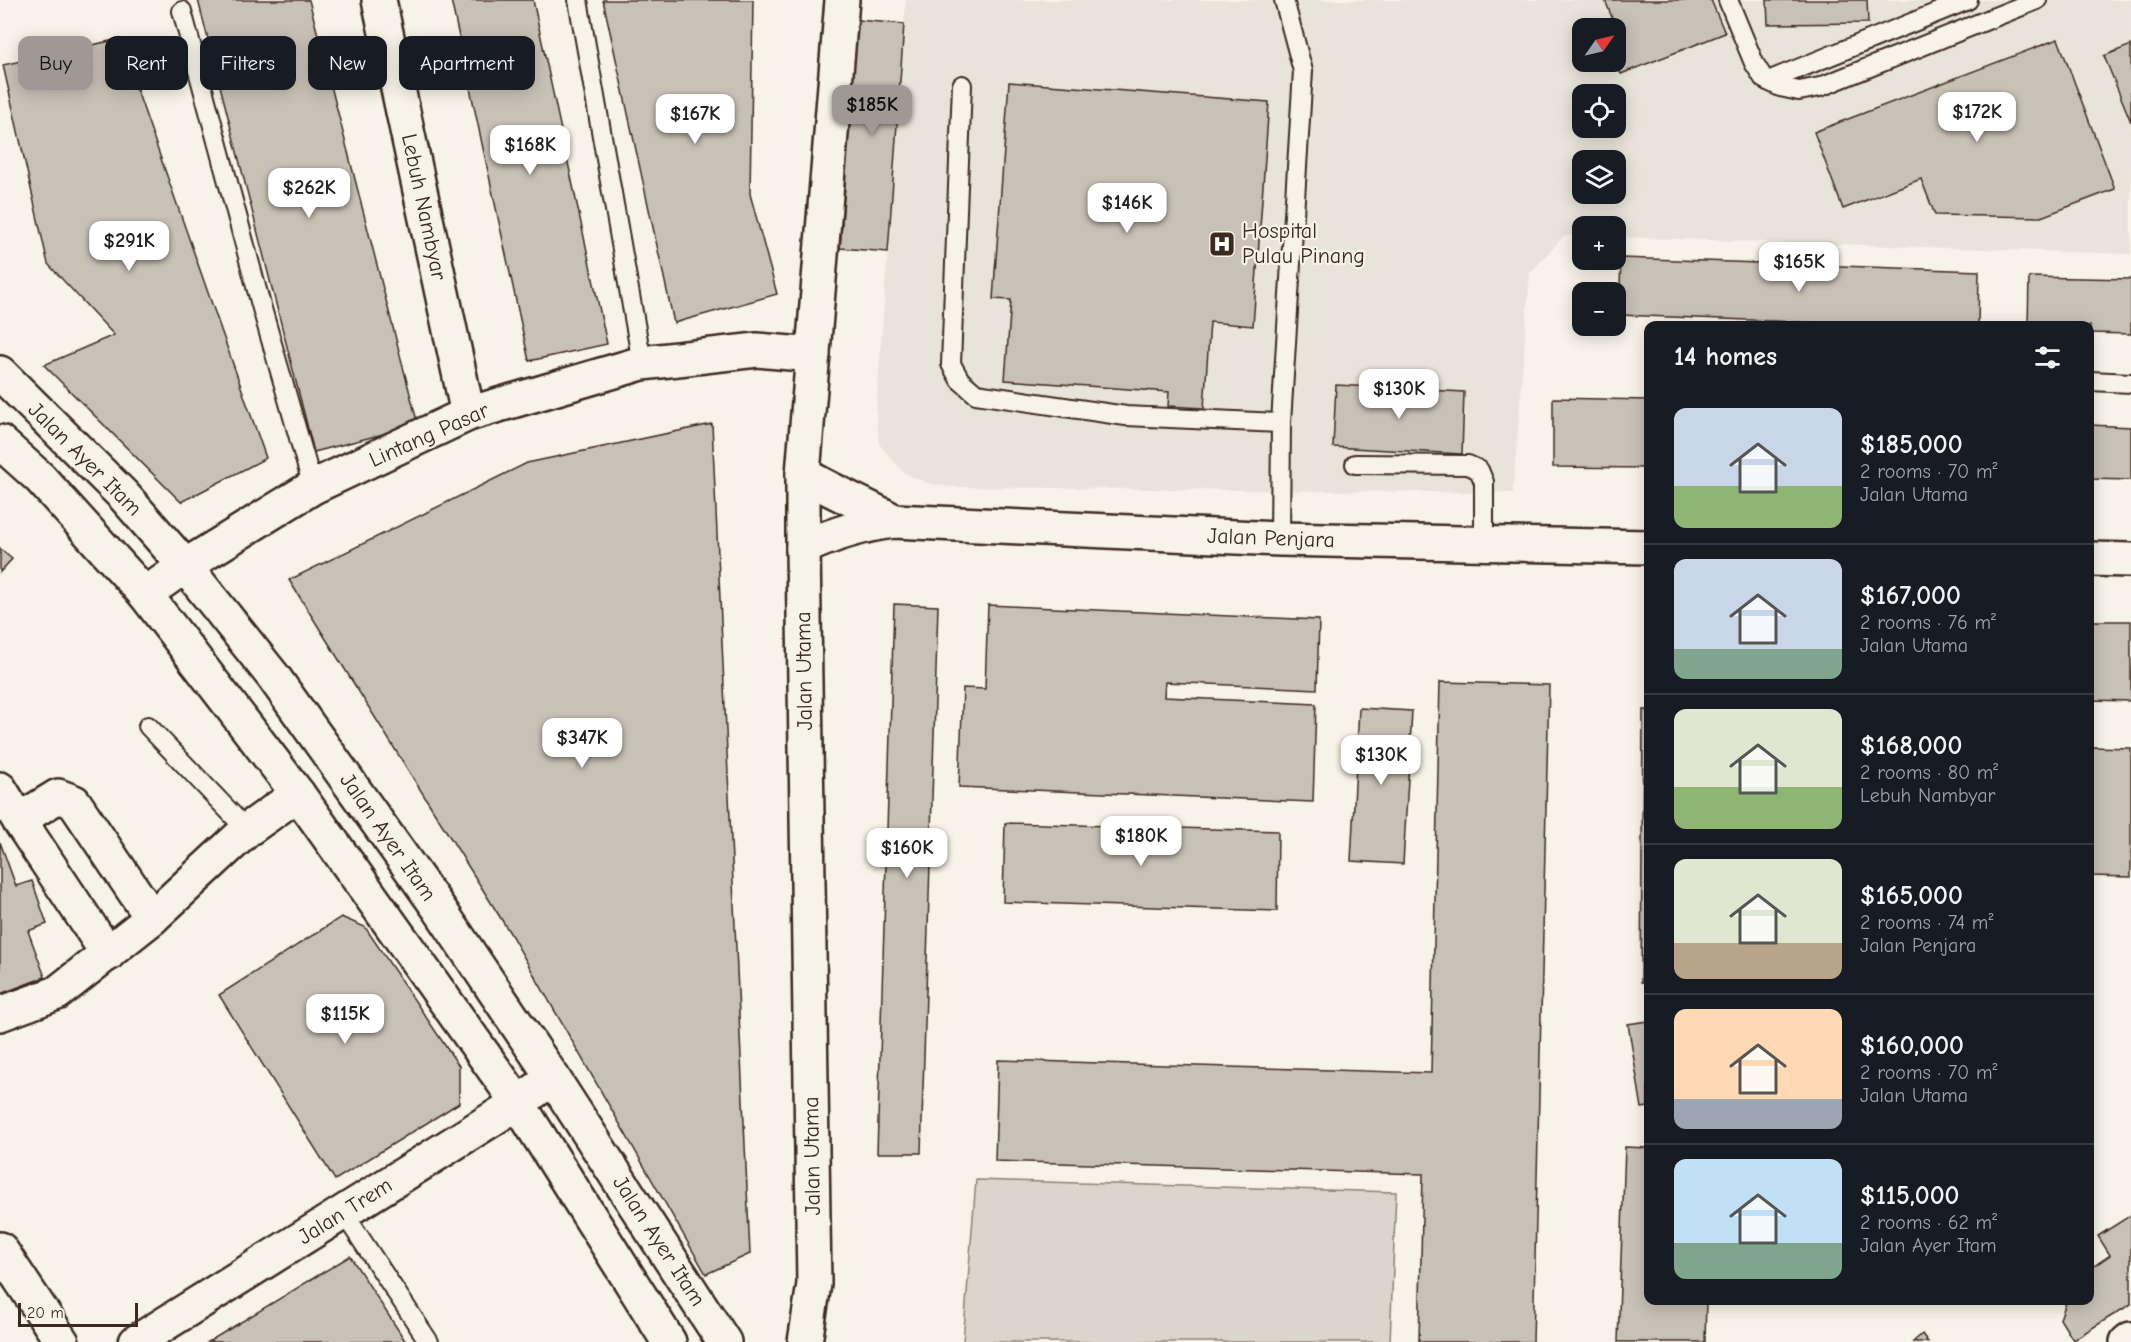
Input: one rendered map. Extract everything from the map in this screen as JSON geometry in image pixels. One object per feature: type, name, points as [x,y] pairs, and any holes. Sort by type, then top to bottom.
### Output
[{"type":"street","name":"Lebuh Nambyar","points":[[379,0],[468,414]]},
{"type":"street","name":"Jalan Utama","points":[[805,1342],[814,1284],[802,548],[803,474],[843,0]]},
{"type":"street","name":"Lintang Pasar","points":[[145,594],[185,566],[313,487],[468,414],[642,363],[757,350],[813,355]]},
{"type":"street","name":"Jalan Ayer Itam","points":[[0,374],[124,496],[185,566],[273,676],[440,910],[553,1078],[724,1342]]},
{"type":"street","name":"Jalan Ayer Itam","points":[[0,442],[40,478],[145,594],[298,794],[518,1103],[669,1342]]},
{"type":"street","name":"Jalan Penjara","points":[[803,474],[823,487],[864,504],[894,521]]},
{"type":"street","name":"Jalan Penjara","points":[[802,548],[835,533],[869,524],[894,521],[1280,539],[1644,547]]},
{"type":"street","points":[[2094,559],[2131,560]]},
{"type":"street","points":[[0,789],[108,954]]},
{"type":"street","points":[[0,1014],[57,993],[152,918],[247,830],[298,794]]},
{"type":"street","points":[[19,820],[58,796],[74,802],[152,918]]},
{"type":"street","name":"Jalan Trem","points":[[136,1342],[518,1103],[553,1078]]},
{"type":"street","points":[[0,1249],[62,1342]]},
{"type":"street","points":[[2127,1342],[2131,1340]]},
{"type":"lane","points":[[578,0],[642,363]]},
{"type":"lane","points":[[1280,539],[1281,423],[1303,71],[1284,0]]},
{"type":"lane","points":[[1728,0],[1754,63],[1764,79],[1780,87],[1799,91],[1820,87],[2037,0]]},
{"type":"lane","points":[[1768,81],[1968,0]]},
{"type":"lane","points":[[182,11],[261,305],[313,487]]},
{"type":"lane","points":[[962,85],[951,364],[960,380],[976,394],[1126,416],[1281,423]]},
{"type":"lane","points":[[2094,381],[2131,383]]},
{"type":"lane","points":[[1355,464],[1468,465],[1479,470],[1484,482],[1484,544]]},
{"type":"lane","points":[[148,726],[247,830]]},
{"type":"lane","points":[[343,1212],[429,1342]]},
{"type":"shaded area","name":"Hospital Pulau Pinang","points":[[906,0],[2131,0],[2131,254],[1626,237],[1626,216],[1572,216],[1572,236],[1564,236],[1530,273],[1513,493],[951,487],[930,484],[904,473],[879,444],[876,412]]},
{"type":"shaded area","points":[[976,1180],[1396,1192],[1390,1342],[963,1342]]},
{"type":"building","points":[[198,0],[309,0],[318,36],[308,36],[308,90],[332,90],[418,425],[314,452],[221,90],[296,90],[296,36],[207,36]]},
{"type":"building","points":[[451,0],[533,0],[607,344],[529,361],[470,90],[535,90],[535,36],[459,36]]},
{"type":"building","points":[[603,0],[753,0],[750,194],[777,294],[674,323]]},
{"type":"building","points":[[1605,0],[1711,0],[1725,33],[1621,74],[1620,72],[1626,72],[1626,18],[1612,18]]},
{"type":"building","points":[[1767,0],[1867,0],[1868,23],[1768,24]]},
{"type":"building","points":[[857,20],[904,24],[888,252],[840,248]]},
{"type":"building","points":[[2058,39],[2115,189],[2041,217],[1935,215],[1921,179],[1843,209],[1814,132]]},
{"type":"building","points":[[105,42],[105,90],[137,90],[266,458],[181,502],[44,365],[114,335],[48,264],[3,65],[18,62],[18,90],[93,90],[93,45]]},
{"type":"building","points":[[2131,45],[2131,122],[2104,56]]},
{"type":"building","points":[[1009,82],[1269,102],[1253,326],[1210,322],[1204,408],[1168,406],[1169,392],[1005,380],[1011,300],[993,299]]},
{"type":"building","points":[[1626,258],[1979,271],[1978,321],[1773,321],[1626,315],[1626,282],[1620,282],[1621,270],[1626,270]]},
{"type":"building","points":[[2029,277],[2131,279],[2131,334],[2094,333],[2094,321],[2028,321]]},
{"type":"building","points":[[1336,385],[1464,392],[1462,454],[1333,447]]},
{"type":"building","points":[[1553,398],[1644,400],[1644,468],[1553,467]]},
{"type":"building","points":[[712,424],[750,1254],[706,1274],[510,933],[289,580],[527,463]]},
{"type":"building","points":[[2094,425],[2131,427],[2131,480],[2094,479]]},
{"type":"building","points":[[0,549],[12,559],[0,572]]},
{"type":"building","points":[[894,604],[938,606],[921,1153],[877,1153]]},
{"type":"building","points":[[988,605],[1319,620],[1317,689],[1165,682],[1164,697],[1316,704],[1313,802],[959,787],[963,688],[985,689]]},
{"type":"building","points":[[2094,621],[2131,621],[2131,701],[2094,700]]},
{"type":"building","points":[[1440,682],[1549,685],[1533,1342],[1419,1342],[1423,1174],[995,1161],[998,1060],[1431,1073]]},
{"type":"building","points":[[1359,708],[1412,711],[1403,864],[1351,861]]},
{"type":"building","points":[[1643,710],[1644,710],[1644,982],[1641,982]]},
{"type":"building","points":[[2094,747],[2131,748],[2131,877],[2094,876]]},
{"type":"building","points":[[1005,823],[1278,831],[1277,911],[1003,902]]},
{"type":"building","points":[[0,842],[16,886],[32,881],[47,924],[28,931],[45,977],[0,994]]},
{"type":"building","points":[[341,917],[365,927],[459,1066],[459,1103],[335,1180],[219,995]]},
{"type":"building","points":[[1644,1022],[1644,1108],[1642,1108],[1628,1024]]},
{"type":"building","points":[[1625,1147],[1644,1148],[1644,1305],[1706,1305],[1705,1342],[1618,1342]]},
{"type":"building","points":[[2131,1215],[2131,1304],[2073,1340],[2060,1319],[2065,1305],[2094,1305],[2094,1266],[2110,1255],[2098,1236]]},
{"type":"building","points":[[350,1256],[406,1342],[208,1342]]},
{"type":"building","points":[[1922,1334],[1928,1342],[1913,1342]]},
{"type":"place","name":"Hospital Pulau Pinang","points":[[1222,244]]}]
